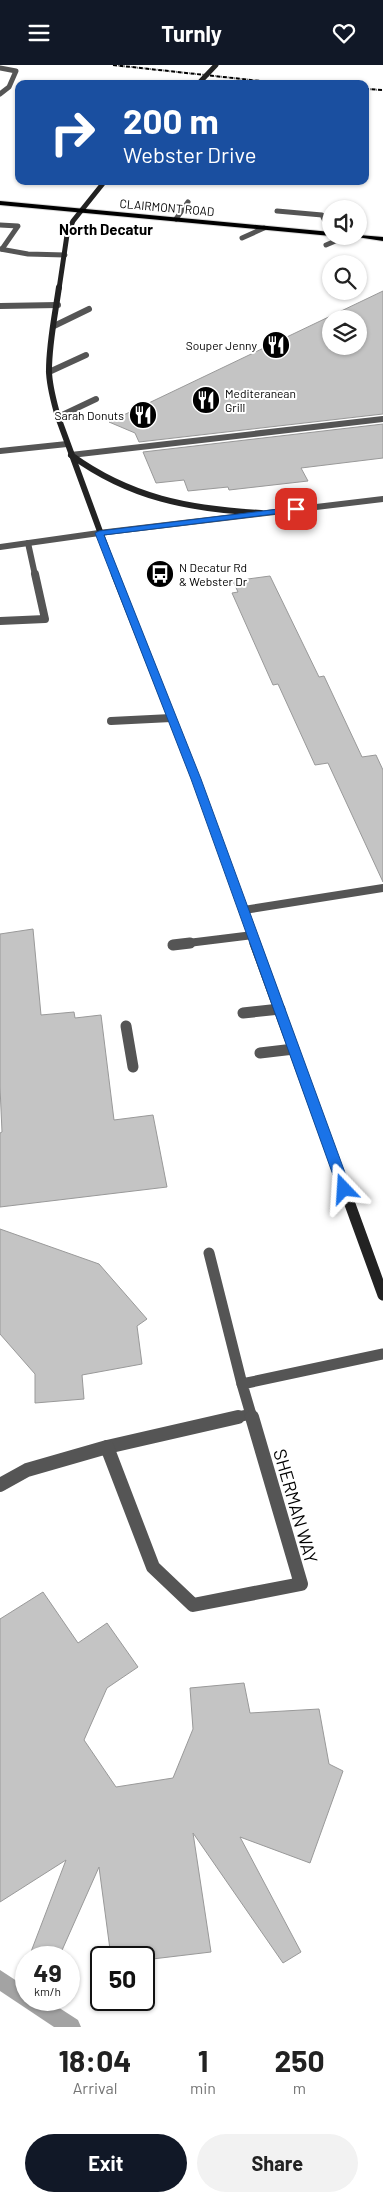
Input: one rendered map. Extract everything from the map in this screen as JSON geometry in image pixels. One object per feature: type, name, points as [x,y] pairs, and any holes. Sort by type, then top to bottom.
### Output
[{"type":"main road","points":[[202,80],[216,65]]},
{"type":"main road","points":[[101,185],[80,211],[67,235],[54,326],[50,372],[52,394],[67,444],[99,533],[244,909],[383,1295]]},
{"type":"main road","name":"CLAIRMONT ROAD","points":[[0,203],[322,233]]},
{"type":"main road","points":[[367,237],[383,239]]},
{"type":"main road","points":[[71,455],[104,477],[133,491],[158,500],[215,511],[261,513]]},
{"type":"street","points":[[0,68],[16,71],[9,87],[0,94]]},
{"type":"street","points":[[176,219],[188,202]]},
{"type":"street","points":[[277,211],[322,215]]},
{"type":"street","points":[[1,231],[18,226],[12,235],[3,242],[1,249],[28,254],[65,255]]},
{"type":"street","points":[[242,238],[264,228]]},
{"type":"street","points":[[1,231],[12,235]]},
{"type":"street","points":[[0,306],[58,305]]},
{"type":"street","points":[[54,326],[89,309]]},
{"type":"street","points":[[50,372],[86,355]]},
{"type":"street","points":[[58,417],[96,399]]},
{"type":"street","points":[[71,455],[383,419]]},
{"type":"street","points":[[0,451],[67,444]]},
{"type":"street","points":[[0,547],[99,533],[383,499]]},
{"type":"street","points":[[0,621],[45,619],[28,543]]},
{"type":"street","points":[[111,721],[171,718]]},
{"type":"street","points":[[244,909],[383,888]]},
{"type":"street","points":[[173,945],[253,935]]},
{"type":"street","points":[[243,1013],[280,1009]]},
{"type":"street","points":[[126,1026],[133,1067]]},
{"type":"street","points":[[260,1053],[294,1049]]},
{"type":"street","name":"SHERMAN WAY","points":[[107,1447],[153,1567],[193,1605],[301,1584],[242,1384],[209,1253]]},
{"type":"street","points":[[242,1384],[383,1354]]},
{"type":"street","points":[[0,1485],[27,1470],[107,1447],[251,1414]]},
{"type":"building","points":[[383,291],[383,414],[139,442],[135,433],[109,422],[322,320],[322,355],[367,355],[367,310],[343,310]]},
{"type":"building","points":[[383,424],[383,458],[301,468],[308,481],[229,490],[228,487],[188,491],[184,480],[156,483],[143,452]]},
{"type":"building","points":[[270,576],[319,677],[324,676],[362,757],[376,755],[383,770],[383,882],[328,763],[315,765],[278,684],[273,685],[232,593],[238,592],[233,581]]},
{"type":"building","points":[[33,929],[41,1015],[74,1012],[75,1018],[101,1015],[114,1120],[153,1115],[167,1187],[0,1207],[0,1133],[2,1132],[0,1087],[0,934]]},
{"type":"building","points":[[0,1229],[99,1264],[147,1319],[137,1326],[142,1364],[82,1375],[84,1399],[35,1403],[35,1374],[0,1334]]},
{"type":"building","points":[[43,1592],[78,1643],[107,1623],[138,1667],[107,1688],[84,1740],[116,1787],[173,1778],[193,1729],[190,1688],[244,1683],[250,1713],[319,1709],[329,1764],[343,1771],[310,1863],[240,1837],[301,1952],[283,1963],[193,1833],[211,1952],[155,1959],[155,1946],[110,1946],[99,1867],[64,1946],[33,1946],[66,1860],[0,1902],[0,1619]]},
{"type":"waterway","points":[[0,1980],[15,1990]]},
{"type":"waterway","points":[[47,2011],[71,2027]]},
{"type":"railway","points":[[113,65],[251,80]]},
{"type":"railway","points":[[369,89],[383,90]]},
{"type":"place","name":"Souper Jenny","points":[[276,345]]},
{"type":"place","name":"Mediteranean Grill","points":[[206,400]]},
{"type":"place","name":"Sarah Donuts","points":[[143,415]]},
{"type":"place","name":"N Decatur Rd & Webster Dr","points":[[160,574]]},
{"type":"district","name":"North Decatur","points":[[106,229]]},
{"type":"route","points":[[296,509],[99,533],[196,779],[344,1189]]}]
